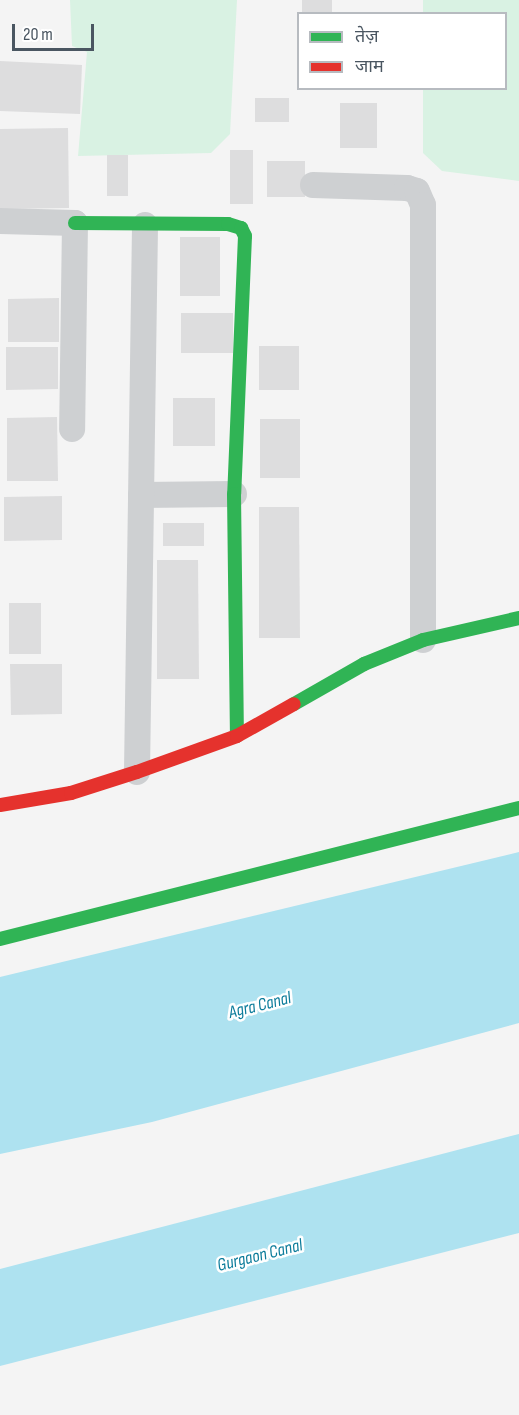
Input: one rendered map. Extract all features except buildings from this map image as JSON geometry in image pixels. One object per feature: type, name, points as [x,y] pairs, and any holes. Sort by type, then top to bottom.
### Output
[{"type":"street","points":[[313,185],[407,188],[417,191],[423,205],[423,640]]},
{"type":"street","points":[[0,221],[145,225],[228,224],[241,228],[245,236],[234,495],[237,736]]},
{"type":"street","points":[[72,429],[75,223]]},
{"type":"street","points":[[136,772],[145,225]]},
{"type":"street","points":[[141,495],[234,495]]},
{"type":"street","points":[[0,806],[71,793],[237,736],[364,664],[423,640],[519,618]]},
{"type":"street","points":[[0,939],[519,808]]},
{"type":"green space","points":[[70,0],[237,0],[230,134],[211,153],[78,156],[87,52],[72,46]]},
{"type":"green space","points":[[423,0],[519,0],[519,181],[442,171],[423,153],[423,90],[507,90],[507,12],[423,12]]},
{"type":"water","name":"Agra Canal","points":[[519,852],[519,1023],[152,1122],[0,1154],[0,977]]},
{"type":"water","name":"Gurgaon Canal","points":[[519,1134],[519,1233],[0,1366],[0,1269]]},
{"type":"traffic: fast","points":[[75,223],[228,224],[241,228],[245,236],[234,494],[237,736]]},
{"type":"traffic: fast","points":[[294,704],[364,664],[423,640],[519,618]]},
{"type":"traffic: fast","points":[[0,939],[519,808]]},
{"type":"traffic: jam","points":[[0,805],[71,793],[137,772],[237,736],[294,704]]}]
